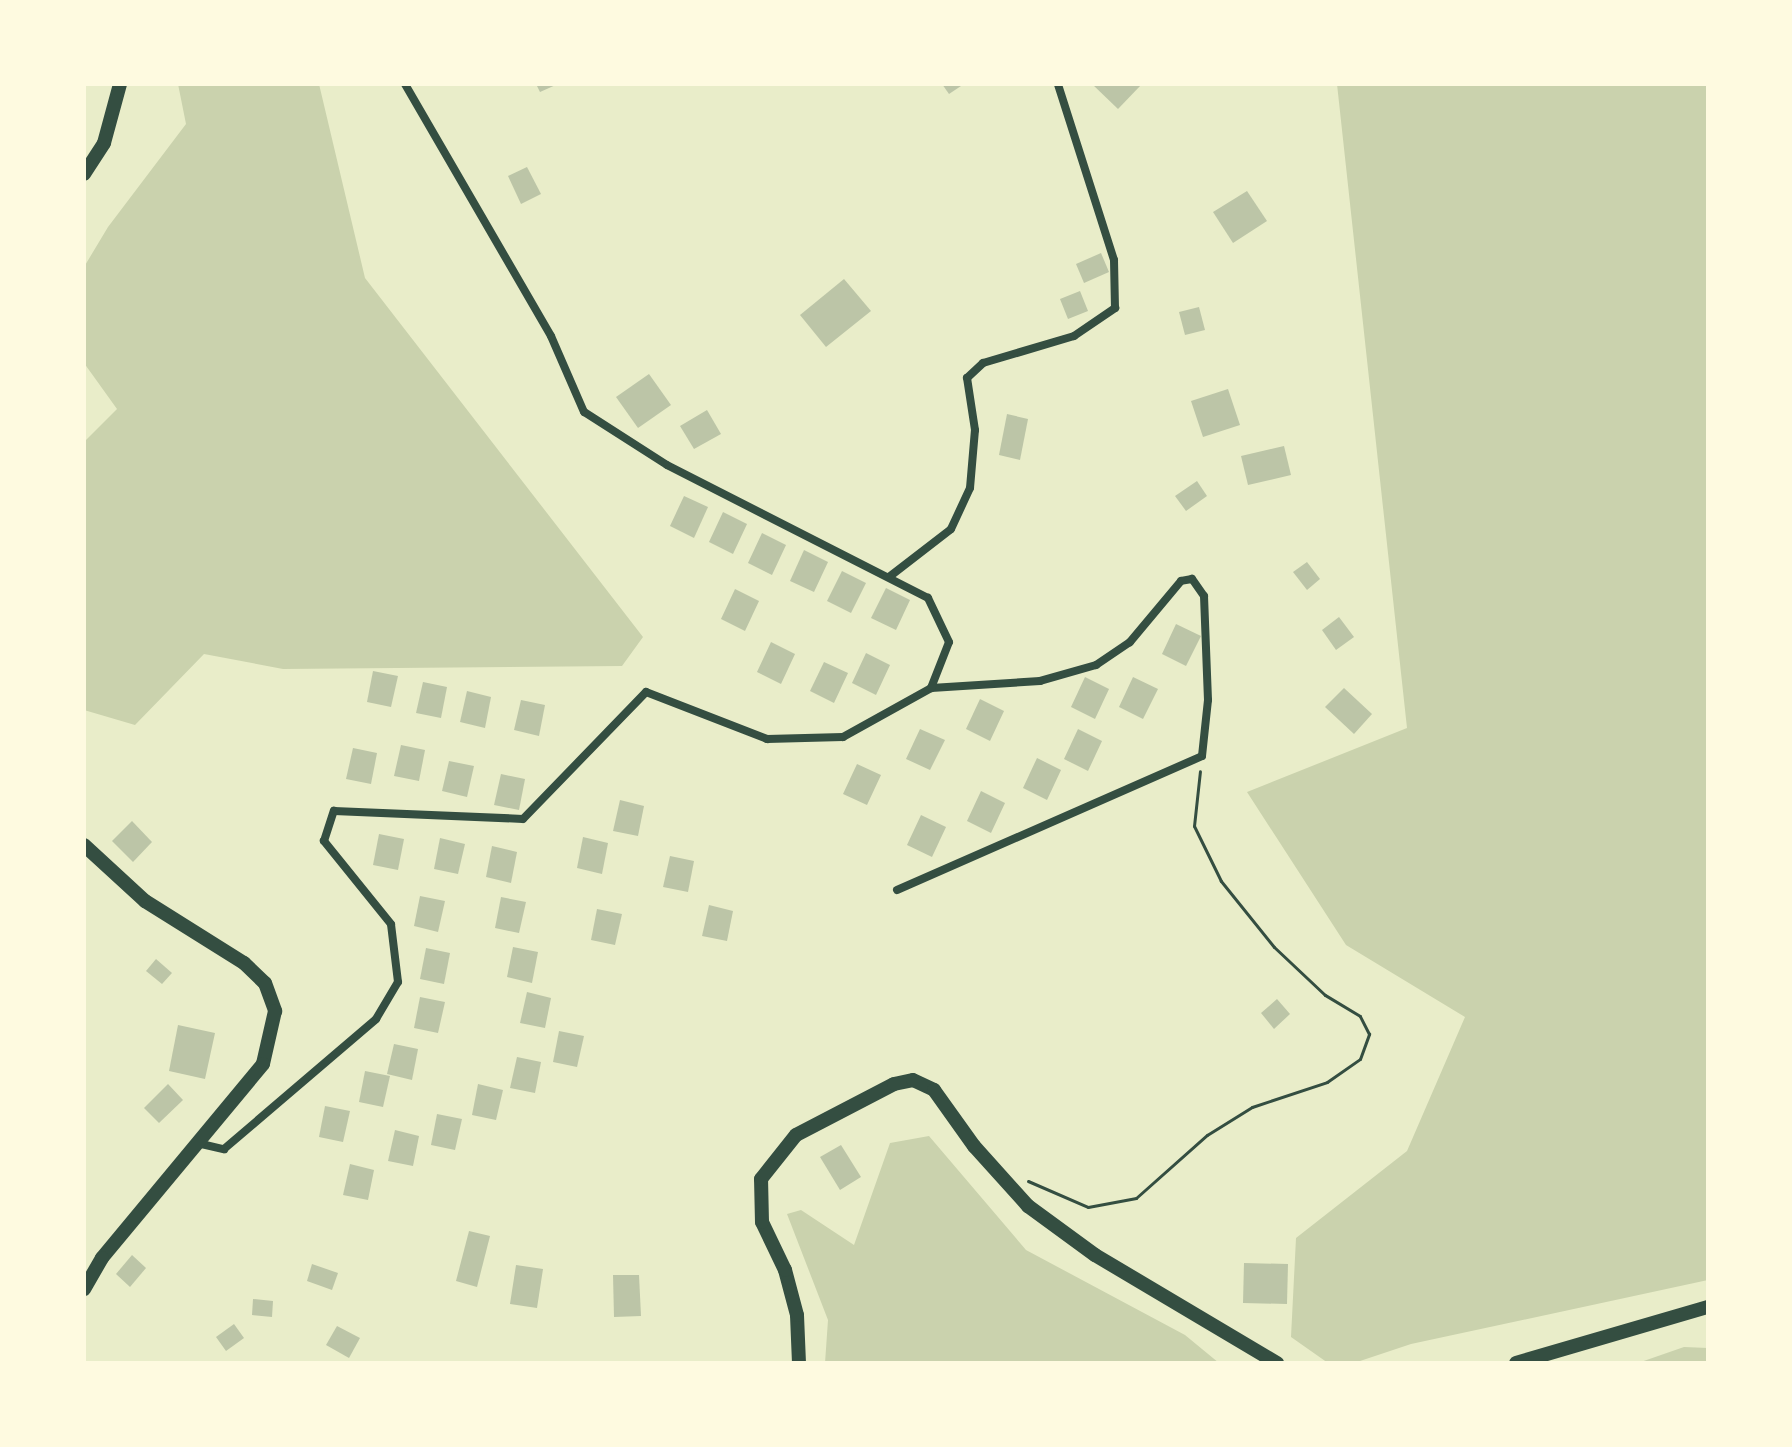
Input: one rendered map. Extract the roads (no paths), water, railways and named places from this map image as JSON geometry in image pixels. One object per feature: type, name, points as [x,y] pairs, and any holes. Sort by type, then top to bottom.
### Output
[{"type":"street","points":[[84,174],[104,143],[120,84]]},
{"type":"street","points":[[405,84],[551,336],[584,412],[667,465],[928,598],[949,642],[931,688]]},
{"type":"street","points":[[889,577],[951,529],[970,488],[975,430],[967,378],[983,363],[1074,336],[1115,308],[1114,260],[1058,84]]},
{"type":"street","points":[[197,1143],[224,1149],[376,1019],[398,982],[391,924],[324,841],[334,811],[523,819],[646,692],[767,739],[843,737],[931,688],[1040,681],[1096,665],[1130,642],[1181,581],[1192,579],[1204,596],[1207,628],[1208,700],[1202,756],[897,890]]},
{"type":"street","points":[[84,845],[145,901],[244,963],[265,983],[275,1011],[263,1064],[102,1258],[84,1289]]},
{"type":"street","points":[[799,1363],[797,1315],[785,1270],[762,1222],[761,1179],[776,1153],[796,1135],[894,1084],[913,1080],[934,1090],[1028,1206],[1095,1255],[1277,1363]]},
{"type":"street","points":[[1516,1363],[1708,1307]]}]
